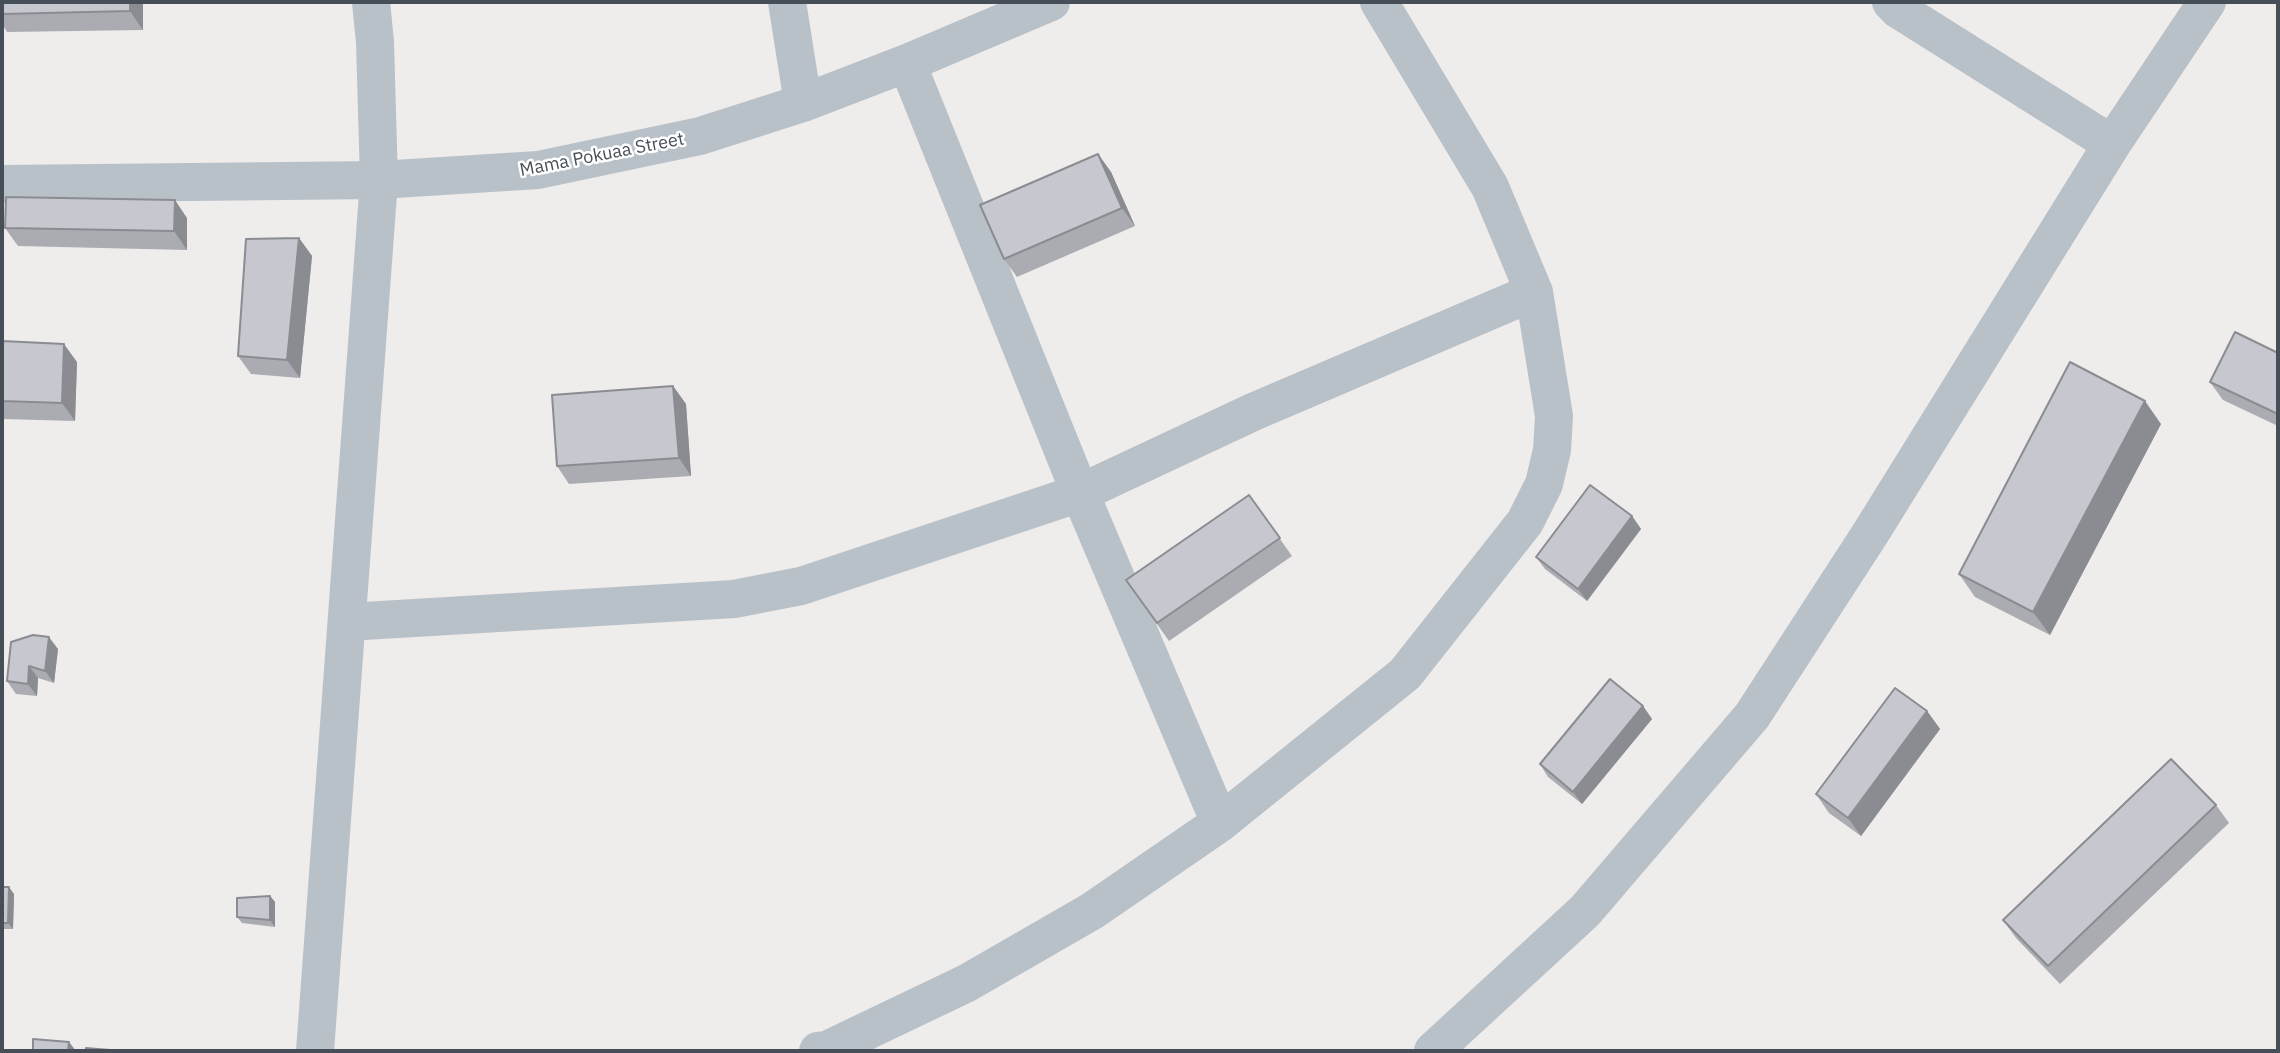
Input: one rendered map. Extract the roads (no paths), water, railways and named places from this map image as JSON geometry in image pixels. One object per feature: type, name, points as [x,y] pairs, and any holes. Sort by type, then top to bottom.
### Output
[{"type":"street","points":[[315,1051],[379,180],[375,42],[371,2]]},
{"type":"street","points":[[787,2],[803,103]]},
{"type":"street","name":"Mama Pokuaa Street","points":[[2,184],[379,180],[538,170],[700,136],[803,103],[907,63],[1051,2]]},
{"type":"street","points":[[818,1051],[827,1050],[967,983],[1091,911],[1220,823],[1405,674],[1525,522],[1544,484],[1552,450],[1554,416],[1534,292],[1490,187],[1379,2]]},
{"type":"street","points":[[1891,2],[1899,10],[2112,144]]},
{"type":"street","points":[[1433,1051],[1585,911],[1752,716],[1870,534],[2112,144],[2207,2]]},
{"type":"street","points":[[907,63],[1080,493],[1220,823]]},
{"type":"street","points":[[347,622],[734,599],[801,586],[1080,493],[1253,412],[1534,292]]}]
